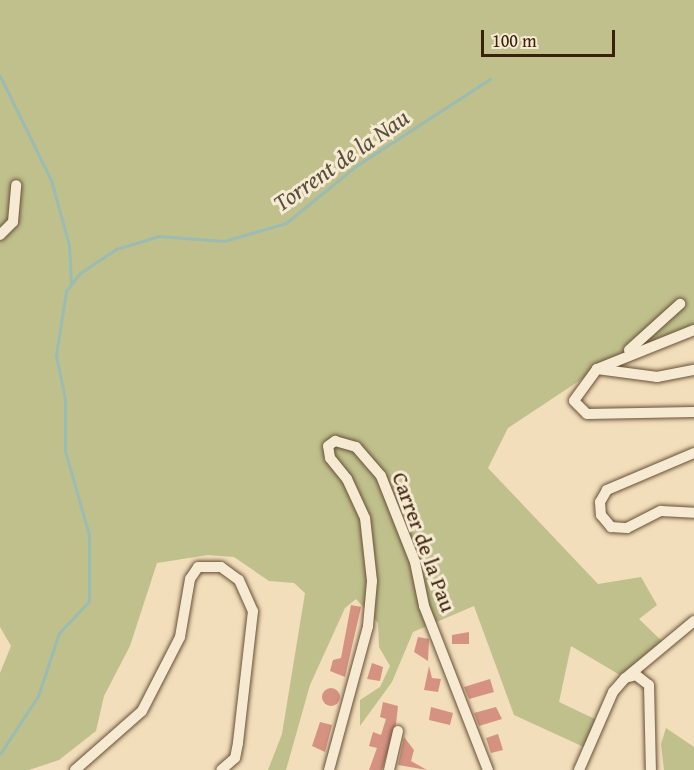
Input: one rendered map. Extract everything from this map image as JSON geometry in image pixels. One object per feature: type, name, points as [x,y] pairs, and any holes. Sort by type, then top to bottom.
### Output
[{"type":"street","points":[[0,235],[13,222],[16,185]]},
{"type":"street","points":[[626,354],[680,304]]},
{"type":"street","points":[[694,330],[626,354],[597,369],[576,392],[574,402],[587,414],[694,412]]},
{"type":"street","points":[[597,369],[657,377],[694,370]]},
{"type":"street","name":"Carrer de la Pau","points":[[330,770],[369,626],[372,581],[365,518],[347,479],[330,458],[328,446],[335,441],[356,447],[381,476],[414,561],[424,606],[488,770]]},
{"type":"street","points":[[694,453],[607,490],[600,502],[601,514],[611,527],[627,528],[662,511],[694,513]]},
{"type":"street","points":[[75,770],[142,711],[180,637],[190,579],[198,567],[221,567],[239,580],[253,611],[235,758],[221,770]]},
{"type":"street","points":[[579,770],[613,692],[625,678],[694,621]]},
{"type":"street","points":[[625,678],[636,675],[649,686],[651,770]]},
{"type":"street","points":[[393,770],[398,731]]},
{"type":"green space","points":[[0,0],[694,0],[694,330],[597,369],[508,428],[488,468],[598,584],[641,577],[657,605],[639,619],[666,645],[625,678],[571,646],[559,702],[597,720],[586,748],[514,715],[474,606],[413,632],[392,682],[360,726],[360,700],[380,687],[390,666],[379,647],[378,623],[356,599],[345,608],[310,685],[286,770],[268,770],[282,734],[305,593],[294,583],[269,581],[234,557],[208,555],[157,563],[130,646],[104,696],[96,731],[59,760],[29,770],[0,770],[0,673],[11,646],[0,627]]},
{"type":"green space","points":[[666,728],[694,747],[694,770],[664,770],[661,744]]},
{"type":"building","points":[[351,605],[361,607],[345,677],[330,671],[333,660],[341,658]]},
{"type":"building","points":[[469,632],[469,644],[452,644],[452,635]]},
{"type":"building","points":[[418,637],[429,639],[428,661],[414,652]]},
{"type":"building","points":[[372,663],[383,667],[380,681],[367,679]]},
{"type":"building","points":[[429,666],[432,678],[441,679],[438,692],[424,690]]},
{"type":"building","points":[[490,679],[494,692],[469,699],[464,687]]},
{"type":"building","points":[[331,688],[337,691],[340,697],[337,703],[331,706],[325,703],[322,697],[325,691]]},
{"type":"building","points":[[383,702],[398,706],[396,724],[382,770],[369,770],[377,748],[369,746],[373,732],[381,735],[386,719],[380,717]]},
{"type":"building","points":[[431,707],[453,713],[450,725],[429,720]]},
{"type":"building","points":[[496,707],[502,719],[479,726],[474,713]]},
{"type":"building","points":[[320,722],[332,725],[325,752],[312,746]]},
{"type":"building","points":[[498,734],[503,750],[491,753],[486,738]]},
{"type":"building","points":[[404,737],[414,750],[411,761],[427,770],[398,765]]},
{"type":"waterway","points":[[0,76],[51,180],[69,245],[71,284]]},
{"type":"waterway","name":"Torrent de la Nau","points":[[0,754],[38,696],[59,633],[89,601],[89,535],[65,451],[65,399],[56,355],[66,291],[80,273],[116,249],[159,236],[224,241],[286,223],[356,166],[490,79]]}]
